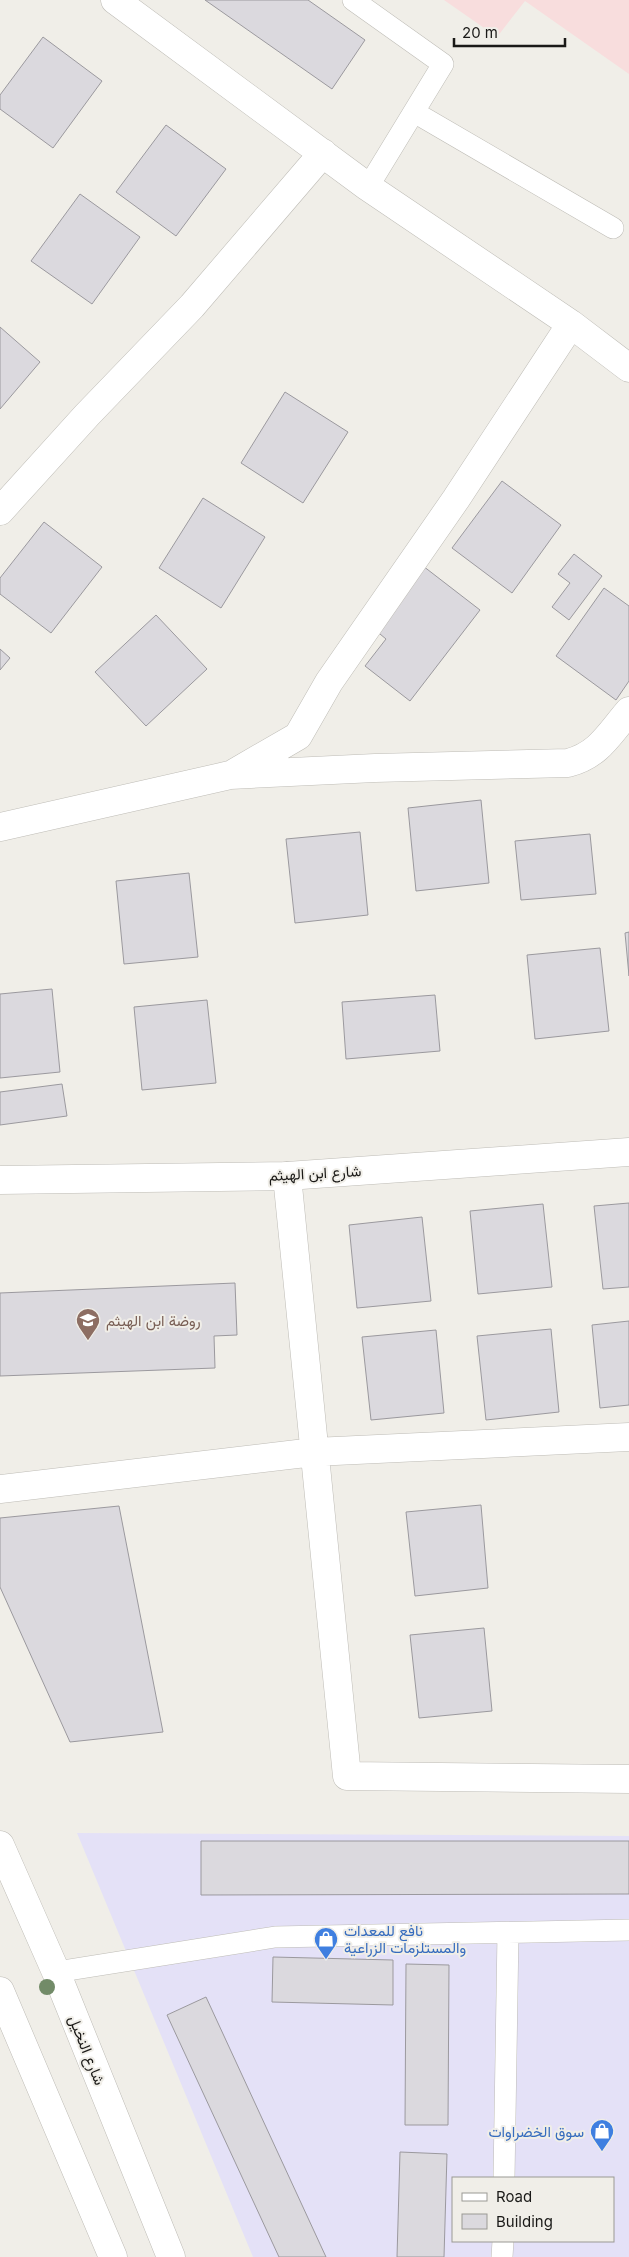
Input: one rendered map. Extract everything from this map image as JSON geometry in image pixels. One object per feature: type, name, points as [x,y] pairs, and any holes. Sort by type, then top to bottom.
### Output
[{"type":"street","points":[[115,0],[368,187],[571,324],[629,368]]},
{"type":"street","points":[[0,511],[192,306],[324,153]]},
{"type":"street","points":[[230,775],[298,736],[329,682],[456,500],[571,324]]},
{"type":"street","points":[[0,827],[230,775],[375,768],[568,763],[584,759],[597,749],[629,711]]},
{"type":"street","name":"شارع ابن الهيثم","points":[[0,1180],[287,1176],[629,1152]]},
{"type":"street","points":[[287,1176],[347,1776],[629,1779]]},
{"type":"street","points":[[0,1488],[314,1452],[629,1436]]},
{"type":"street","name":"شارع النخيل","points":[[0,1845],[56,1972],[171,2257]]},
{"type":"street","points":[[0,1991],[113,2257]]},
{"type":"lane","points":[[353,0],[443,64],[368,187]]},
{"type":"lane","points":[[414,112],[613,228]]},
{"type":"lane","points":[[56,1972],[276,1937],[629,1930]]},
{"type":"lane","points":[[504,2177],[508,1933]]},
{"type":"lane","points":[[502,2257],[503,2242]]},
{"type":"shaded area","points":[[444,0],[629,0],[629,74],[525,1],[497,37]]},
{"type":"shaded area","points":[[77,1833],[629,1836],[629,2257],[253,2257]]},
{"type":"building","points":[[205,0],[308,0],[365,40],[332,89]]},
{"type":"building","points":[[43,37],[102,81],[53,148],[0,109],[0,95]]},
{"type":"building","points":[[166,125],[226,169],[176,236],[116,192]]},
{"type":"building","points":[[80,194],[140,237],[92,304],[31,261]]},
{"type":"building","points":[[0,327],[40,362],[0,409]]},
{"type":"building","points":[[285,392],[348,432],[303,503],[241,463]]},
{"type":"building","points":[[502,481],[561,525],[512,593],[452,548]]},
{"type":"building","points":[[203,498],[265,537],[221,608],[159,568]]},
{"type":"building","points":[[44,522],[102,567],[51,633],[0,594],[0,578]]},
{"type":"building","points":[[574,554],[602,576],[569,620],[552,607],[570,583],[558,574]]},
{"type":"building","points":[[423,566],[480,610],[410,701],[365,666],[386,639],[374,629]]},
{"type":"building","points":[[604,588],[629,606],[629,681],[616,700],[556,656]]},
{"type":"building","points":[[156,615],[207,669],[146,726],[95,672]]},
{"type":"building","points":[[0,649],[10,658],[0,670]]},
{"type":"building","points":[[481,800],[489,883],[416,891],[408,808]]},
{"type":"building","points":[[360,832],[368,915],[295,923],[286,839]]},
{"type":"building","points":[[590,834],[596,894],[521,900],[515,841]]},
{"type":"building","points":[[189,873],[198,957],[124,964],[116,881]]},
{"type":"building","points":[[629,932],[629,976],[625,933]]},
{"type":"building","points":[[600,948],[609,1031],[535,1039],[527,955]]},
{"type":"building","points":[[52,989],[60,1072],[0,1078],[0,994]]},
{"type":"building","points":[[435,995],[440,1051],[346,1059],[342,1002]]},
{"type":"building","points":[[207,1000],[216,1083],[142,1090],[134,1007]]},
{"type":"building","points":[[62,1084],[67,1116],[0,1125],[0,1092]]},
{"type":"building","points":[[629,1203],[629,1287],[603,1289],[594,1206]]},
{"type":"building","points":[[543,1204],[552,1287],[478,1294],[470,1211]]},
{"type":"building","points":[[422,1217],[431,1301],[357,1308],[349,1225]]},
{"type":"building","points":[[235,1283],[237,1335],[214,1336],[215,1368],[0,1376],[0,1293]]},
{"type":"building","points":[[629,1321],[629,1405],[600,1408],[592,1325]]},
{"type":"building","points":[[551,1329],[559,1412],[486,1420],[477,1336]]},
{"type":"building","points":[[436,1330],[444,1413],[371,1420],[362,1337]]},
{"type":"building","points":[[481,1505],[488,1588],[415,1596],[406,1512]]},
{"type":"building","points":[[119,1506],[163,1732],[70,1742],[0,1587],[0,1518]]},
{"type":"building","points":[[484,1628],[492,1711],[419,1718],[410,1635]]},
{"type":"building","points":[[201,1841],[629,1841],[629,1894],[201,1895]]},
{"type":"building","points":[[273,1957],[393,1960],[393,2005],[272,2002]]},
{"type":"building","points":[[406,1964],[449,1965],[448,2125],[405,2125]]},
{"type":"building","points":[[206,1997],[326,2257],[279,2257],[167,2015]]},
{"type":"building","points":[[400,2152],[447,2154],[444,2257],[397,2257]]},
{"type":"place","name":"روضة ابن الهيثم","points":[[88,1341]]},
{"type":"place","name":"نافع للمعدات والمستلزمات الزراعية","points":[[326,1960]]},
{"type":"place","name":"سوق الخضراوات","points":[[602,2152]]}]
